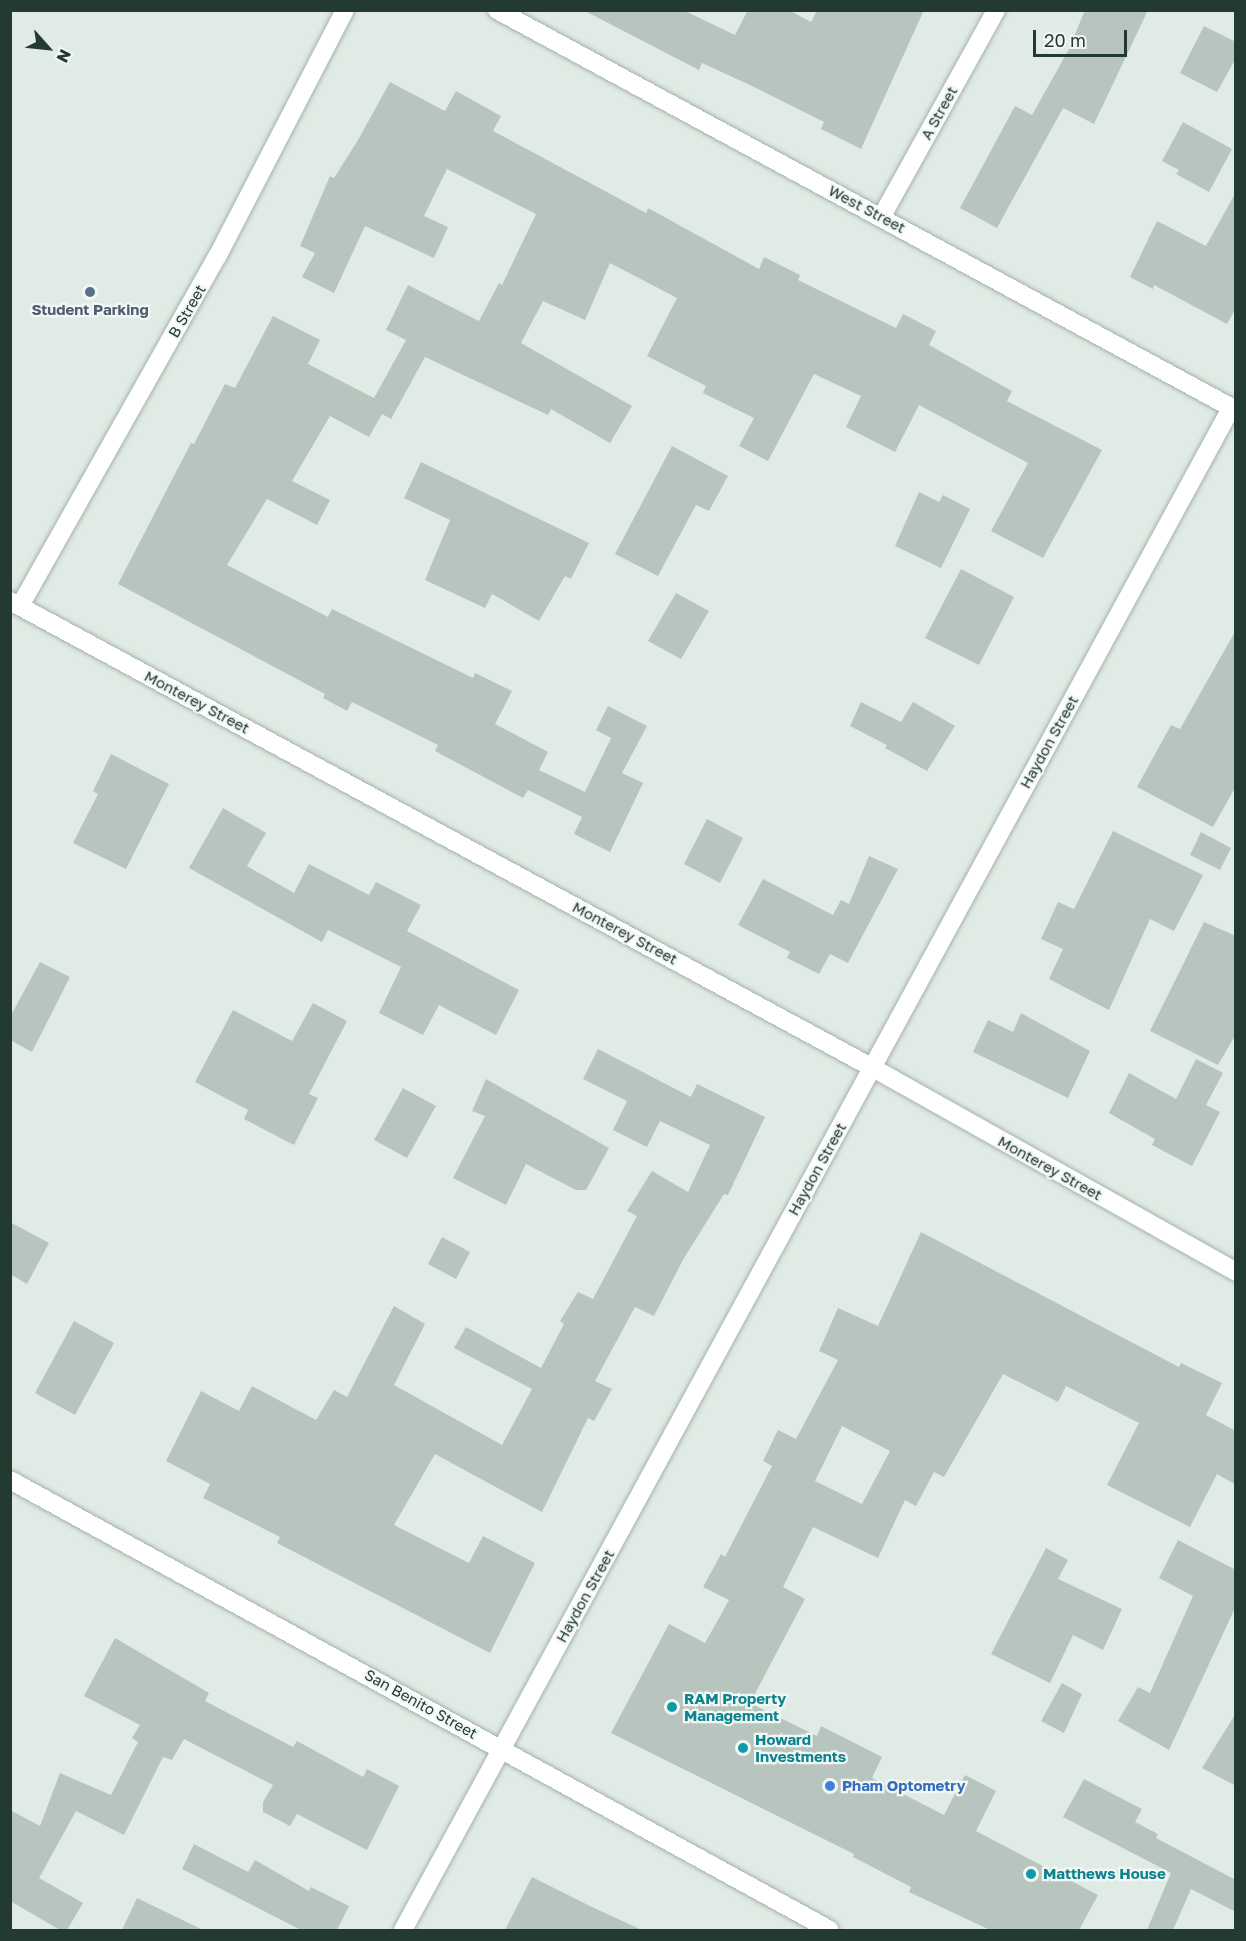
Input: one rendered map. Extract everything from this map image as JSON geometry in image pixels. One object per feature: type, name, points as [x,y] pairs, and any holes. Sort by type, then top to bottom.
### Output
[{"type":"street","name":"B Street","points":[[15,604],[218,257],[345,10]]},
{"type":"street","name":"West Street","points":[[497,10],[882,216],[1233,409]]},
{"type":"street","name":"A Street","points":[[882,216],[996,10]]},
{"type":"street","name":"Haydon Street","points":[[403,1930],[1233,409]]},
{"type":"street","name":"Monterey Street","points":[[15,604],[873,1068],[1236,1272]]},
{"type":"street","name":"San Benito Street","points":[[10,1480],[830,1930]]},
{"type":"building","points":[[583,10],[683,10],[735,35],[748,10],[789,10],[811,22],[817,10],[924,10],[861,149],[821,129],[824,122],[752,86],[702,63],[699,70]]},
{"type":"building","points":[[1085,10],[1148,10],[1094,124],[1063,108],[997,228],[960,208],[1015,106],[1032,115],[1069,49]]},
{"type":"building","points":[[1204,26],[1236,42],[1236,58],[1217,92],[1180,73]]},
{"type":"building","points":[[390,82],[445,111],[456,91],[501,116],[493,131],[646,213],[648,208],[759,269],[764,257],[800,275],[798,280],[896,328],[903,314],[936,331],[929,345],[1012,391],[1007,401],[1102,450],[1043,558],[991,531],[1028,463],[919,405],[895,452],[846,427],[861,396],[814,374],[768,461],[739,446],[754,418],[703,393],[706,386],[647,356],[677,298],[610,263],[585,320],[543,301],[521,343],[632,406],[610,443],[551,409],[548,415],[425,357],[391,419],[382,414],[369,437],[330,416],[292,481],[330,500],[317,525],[267,499],[227,565],[328,617],[332,609],[473,678],[475,673],[512,691],[495,724],[548,752],[539,770],[585,792],[611,738],[596,730],[608,706],[647,726],[622,773],[643,783],[610,852],[574,834],[582,817],[528,790],[523,798],[435,751],[438,745],[352,702],[347,711],[323,698],[325,694],[118,584],[191,443],[194,444],[225,384],[235,388],[273,316],[320,340],[308,364],[374,398],[406,340],[386,330],[408,285],[479,321],[499,283],[502,285],[536,214],[447,169],[424,216],[448,227],[434,258],[365,226],[334,293],[302,277],[315,253],[300,246],[330,176],[334,178]]},
{"type":"building","points":[[1183,122],[1232,149],[1209,192],[1176,174],[1179,170],[1162,161]]},
{"type":"building","points":[[1236,192],[1236,308],[1227,324],[1154,285],[1153,289],[1130,277],[1157,221],[1206,246]]},
{"type":"building","points":[[672,446],[728,476],[709,511],[696,505],[658,576],[615,554]]},
{"type":"building","points":[[421,462],[589,543],[571,579],[565,576],[539,621],[492,594],[485,608],[425,580],[450,520],[404,498]]},
{"type":"building","points":[[919,492],[939,502],[943,495],[970,509],[941,568],[895,546]]},
{"type":"building","points":[[961,569],[1014,597],[979,665],[925,638]]},
{"type":"building","points":[[676,593],[709,611],[681,659],[648,641]]},
{"type":"building","points":[[1236,630],[1236,786],[1213,827],[1137,787],[1171,725],[1180,729]]},
{"type":"building","points":[[861,702],[901,722],[913,702],[955,726],[927,771],[885,748],[887,745],[850,726]]},
{"type":"building","points":[[111,754],[169,784],[126,869],[73,843],[98,794],[93,791]]},
{"type":"building","points":[[223,808],[266,833],[247,866],[294,893],[309,864],[369,895],[376,882],[421,905],[407,931],[519,990],[496,1035],[439,1005],[423,1035],[379,1013],[401,967],[328,930],[322,942],[189,868]]},
{"type":"building","points":[[707,819],[743,838],[720,883],[684,864]]},
{"type":"building","points":[[1113,831],[1203,875],[1174,931],[1150,919],[1109,1010],[1049,979],[1063,949],[1041,939],[1058,902],[1074,909]]},
{"type":"building","points":[[1201,832],[1231,848],[1220,870],[1190,855]]},
{"type":"building","points":[[869,856],[898,869],[848,963],[830,954],[819,974],[787,958],[790,952],[738,925],[763,879],[833,915],[841,900],[849,904]]},
{"type":"building","points":[[1204,922],[1236,936],[1236,1034],[1218,1065],[1150,1031]]},
{"type":"building","points":[[40,962],[70,977],[32,1052],[10,1040],[10,1017]]},
{"type":"building","points":[[313,1003],[347,1021],[309,1094],[318,1098],[294,1145],[244,1119],[248,1110],[195,1082],[233,1010],[292,1041]]},
{"type":"building","points":[[1021,1013],[1090,1051],[1068,1098],[973,1052],[988,1020],[1013,1032]]},
{"type":"building","points":[[598,1049],[691,1097],[697,1084],[765,1117],[728,1195],[724,1194],[684,1258],[654,1316],[635,1307],[595,1381],[612,1389],[594,1421],[588,1418],[542,1512],[435,1454],[394,1525],[469,1563],[483,1536],[535,1563],[490,1653],[277,1543],[280,1537],[203,1498],[210,1484],[166,1461],[201,1391],[239,1411],[252,1386],[316,1420],[334,1390],[347,1397],[394,1306],[425,1324],[394,1385],[502,1445],[532,1389],[454,1348],[466,1327],[541,1368],[564,1324],[560,1321],[578,1292],[593,1299],[637,1216],[627,1211],[652,1171],[688,1192],[710,1145],[660,1121],[647,1147],[613,1130],[627,1101],[583,1079]]},
{"type":"building","points":[[1196,1059],[1223,1073],[1206,1105],[1220,1112],[1192,1166],[1152,1145],[1155,1139],[1109,1113],[1129,1073],[1176,1099]]},
{"type":"building","points":[[486,1079],[609,1148],[586,1190],[576,1190],[526,1164],[506,1205],[453,1178],[485,1116],[472,1111]]},
{"type":"building","points":[[403,1088],[436,1106],[407,1158],[374,1140]]},
{"type":"building","points":[[10,1222],[49,1243],[27,1284],[10,1274]]},
{"type":"building","points":[[921,1232],[1179,1367],[1181,1363],[1222,1383],[1206,1415],[1236,1431],[1236,1485],[1217,1474],[1190,1527],[1107,1485],[1139,1423],[1066,1386],[1058,1402],[1003,1374],[944,1477],[934,1472],[916,1506],[905,1500],[878,1558],[813,1527],[783,1587],[805,1599],[750,1703],[817,1736],[821,1726],[882,1757],[872,1778],[944,1815],[965,1775],[996,1791],[976,1831],[1098,1895],[1079,1930],[990,1930],[909,1892],[911,1887],[853,1857],[854,1854],[611,1733],[669,1624],[705,1643],[729,1600],[703,1587],[721,1554],[725,1557],[772,1466],[763,1461],[778,1430],[796,1439],[838,1360],[819,1351],[838,1308],[878,1326]],"holes":[[[842,1426],[890,1451],[862,1504],[815,1481]]]},
{"type":"building","points":[[442,1237],[470,1252],[456,1279],[428,1264]]},
{"type":"building","points":[[74,1321],[114,1343],[75,1415],[35,1393]]},
{"type":"building","points":[[1178,1540],[1236,1570],[1236,1606],[1169,1750],[1118,1721],[1138,1687],[1150,1693],[1193,1596],[1159,1578]]},
{"type":"building","points":[[1046,1548],[1068,1560],[1058,1579],[1122,1609],[1103,1650],[1073,1635],[1050,1683],[991,1654]]},
{"type":"building","points":[[115,1638],[209,1693],[205,1701],[293,1747],[297,1741],[363,1777],[367,1769],[399,1786],[367,1850],[297,1814],[290,1826],[263,1812],[263,1802],[273,1785],[184,1739],[172,1760],[163,1757],[124,1835],[76,1811],[39,1878],[83,1903],[67,1930],[60,1930],[10,1901],[10,1810],[40,1826],[60,1773],[111,1795],[138,1742],[132,1738],[140,1725],[84,1696]]},
{"type":"building","points":[[1062,1683],[1082,1694],[1064,1733],[1041,1721]]},
{"type":"building","points":[[1236,1713],[1236,1786],[1202,1768]]},
{"type":"building","points":[[1084,1779],[1142,1809],[1135,1822],[1158,1834],[1156,1838],[1236,1880],[1236,1912],[1191,1889],[1173,1930],[1147,1930],[1171,1873],[1063,1817]]},
{"type":"building","points":[[194,1844],[248,1872],[255,1860],[309,1891],[311,1887],[349,1906],[337,1930],[301,1930],[182,1869]]},
{"type":"building","points":[[532,1877],[592,1907],[642,1930],[505,1930]]},
{"type":"building","points":[[137,1898],[203,1930],[122,1930]]},
{"type":"place","name":"Student Parking","points":[[90,292]]},
{"type":"place","name":"RAM Property Management","points":[[672,1707]]},
{"type":"place","name":"Howard Investments","points":[[743,1748]]},
{"type":"place","name":"Pham Optometry","points":[[830,1786]]},
{"type":"place","name":"Matthews House","points":[[1031,1874]]}]
